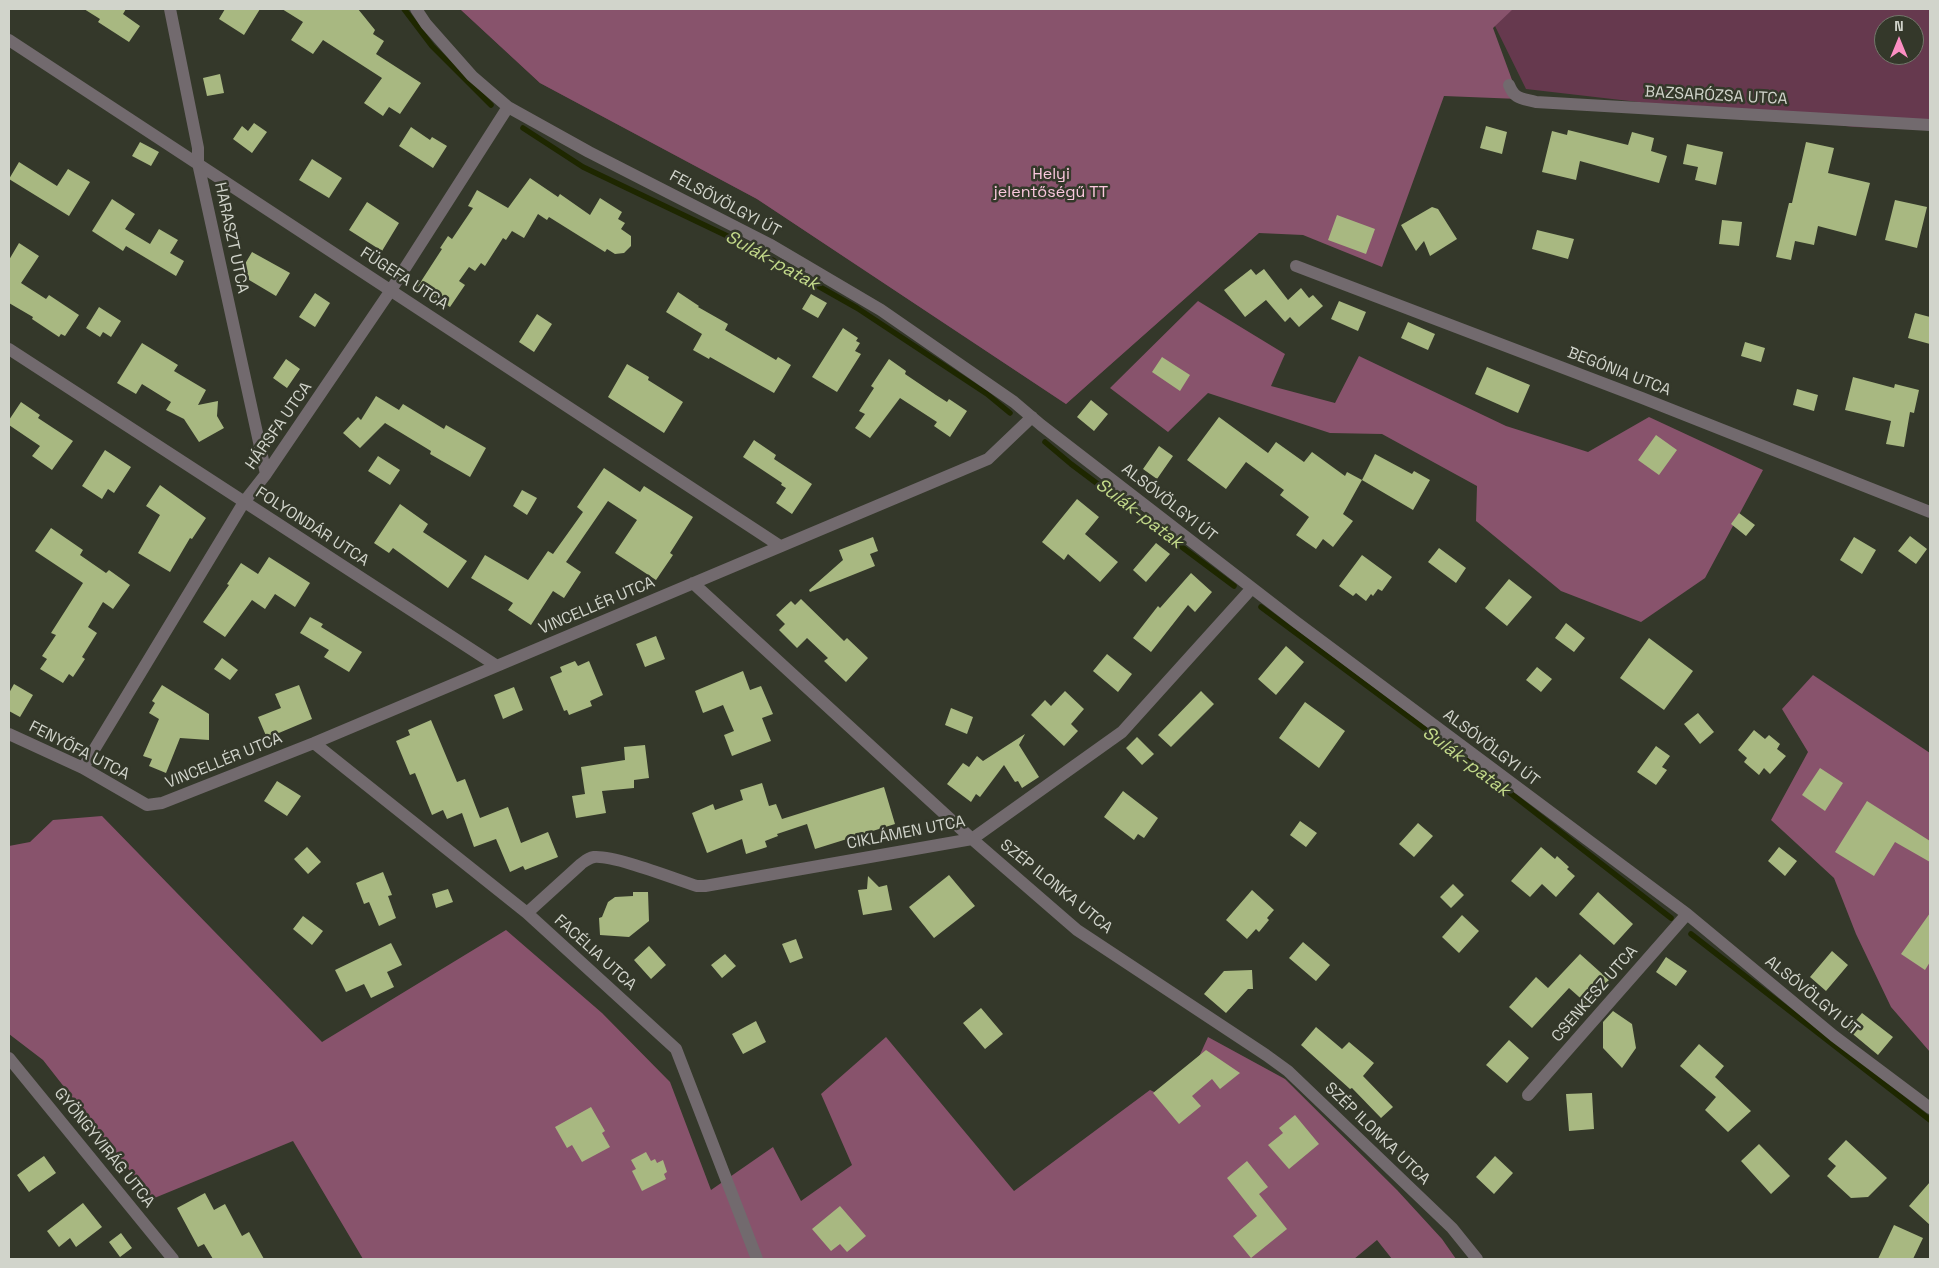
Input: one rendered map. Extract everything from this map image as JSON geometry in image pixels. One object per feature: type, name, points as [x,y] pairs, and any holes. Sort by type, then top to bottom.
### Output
[{"type":"street","name":"HARASZT UTCA","points":[[170,9],[198,148],[198,163],[266,474]]},
{"type":"street","name":"FELSŐVÖLGYI ÚT","points":[[416,9],[426,24],[472,76],[508,107],[590,152],[769,244],[881,310],[1032,416]]},
{"type":"street","name":"FÜGEFA UTCA","points":[[9,40],[780,546]]},
{"type":"street","name":"BAZSARÓZSA UTCA","points":[[1509,84],[1512,93],[1516,97],[1536,102],[1930,125]]},
{"type":"street","name":"HÁRSFA UTCA","points":[[83,768],[244,502],[266,474],[391,290],[508,107]]},
{"type":"street","name":"BEGÓNIA UTCA","points":[[1296,266],[1642,398],[1930,512]]},
{"type":"street","name":"FOLYONDÁR UTCA","points":[[9,349],[497,666]]},
{"type":"street","name":"VINCELLÉR UTCA","points":[[162,803],[314,743],[988,459],[1032,416]]},
{"type":"street","name":"ALSÓVÖLGYI ÚT","points":[[1032,416],[1296,622],[1687,914],[1834,1036],[1930,1108]]},
{"type":"street","name":"SZÉP ILONKA UTCA","points":[[692,584],[972,839],[1077,930],[1266,1054],[1288,1071],[1452,1228],[1477,1259]]},
{"type":"street","name":"CIKLÁMEN UTCA","points":[[527,913],[588,858],[596,857],[624,862],[697,886],[705,886],[972,839],[1122,732],[1252,588]]},
{"type":"street","name":"FENYŐFA UTCA","points":[[9,734],[83,768],[146,805],[162,803]]},
{"type":"street","name":"FACÉLIA UTCA","points":[[314,743],[527,913],[676,1049],[757,1259]]},
{"type":"street","name":"CSENKESZ UTCA","points":[[1528,1095],[1687,914]]},
{"type":"street","name":"GYÖNGYVIRÁG UTCA","points":[[9,1058],[173,1259]]},
{"type":"green space","name":"Helyi jelentőségű TT","points":[[460,9],[1930,9],[1930,130],[1854,127],[1526,89],[1494,24],[1066,404],[757,199],[540,83]]},
{"type":"green space","name":"Helyi jelentőségű TT","points":[[460,9],[1513,9],[1493,28],[1519,99],[1444,96],[1382,267],[1303,235],[1259,233],[1066,404],[757,199],[540,83]]},
{"type":"green space","points":[[1198,301],[1285,354],[1271,386],[1335,403],[1359,356],[1506,426],[1588,452],[1649,417],[1763,470],[1705,578],[1641,622],[1561,591],[1476,521],[1477,486],[1382,434],[1330,433],[1208,393],[1168,432],[1110,388]]},
{"type":"green space","points":[[1813,675],[1930,753],[1930,1052],[1891,1007],[1856,934],[1834,878],[1771,820],[1808,752],[1782,709]]},
{"type":"green space","points":[[102,816],[322,1042],[506,930],[602,1013],[670,1082],[711,1190],[773,1147],[801,1201],[852,1165],[821,1094],[886,1037],[1014,1191],[1150,1090],[1178,1103],[1208,1037],[1285,1079],[1397,1190],[1442,1239],[1456,1259],[1392,1259],[1377,1240],[1354,1259],[363,1259],[293,1141],[152,1199],[43,1060],[9,1034],[9,846],[30,842],[53,820]]},
{"type":"building","points":[[84,9],[126,9],[123,14],[140,26],[129,42],[98,22],[100,19]]},
{"type":"building","points":[[225,9],[260,9],[244,35],[219,19]]},
{"type":"building","points":[[282,9],[358,9],[375,30],[373,34],[384,41],[376,54],[421,83],[400,114],[389,107],[383,116],[364,103],[382,78],[323,40],[313,54],[291,40],[303,22]]},
{"type":"building","points":[[220,74],[224,93],[207,96],[203,78]]},
{"type":"building","points":[[254,123],[267,132],[252,153],[233,139],[242,126],[248,131]]},
{"type":"building","points":[[1486,126],[1507,132],[1502,154],[1480,148]]},
{"type":"building","points":[[411,127],[430,140],[432,137],[447,146],[433,168],[399,146]]},
{"type":"building","points":[[1568,130],[1628,145],[1632,132],[1654,138],[1651,151],[1667,156],[1659,183],[1580,161],[1576,180],[1542,172],[1552,131],[1567,135]]},
{"type":"building","points":[[140,142],[159,152],[151,166],[132,156]]},
{"type":"building","points":[[1806,142],[1834,148],[1828,173],[1870,183],[1856,236],[1818,226],[1814,245],[1795,241],[1791,260],[1776,257],[1789,203],[1792,203]]},
{"type":"building","points":[[1687,144],[1723,152],[1716,185],[1695,180],[1698,167],[1683,164]]},
{"type":"building","points":[[312,159],[342,178],[329,198],[299,180]]},
{"type":"building","points":[[19,162],[57,186],[68,169],[90,182],[69,216],[9,179]]},
{"type":"building","points":[[530,178],[558,197],[560,194],[590,215],[600,198],[622,212],[618,219],[625,223],[621,229],[631,236],[631,246],[624,253],[615,254],[607,249],[605,252],[549,217],[547,220],[538,214],[524,238],[512,231],[506,240],[503,238],[485,266],[481,263],[475,271],[469,267],[459,281],[465,285],[450,307],[418,286],[442,249],[440,248],[448,236],[452,239],[473,208],[468,206],[477,190],[508,208]]},
{"type":"building","points":[[112,199],[135,214],[125,229],[150,244],[159,229],[178,240],[170,253],[184,261],[176,276],[126,246],[123,251],[92,231]]},
{"type":"building","points":[[1895,200],[1927,207],[1917,248],[1885,240]]},
{"type":"building","points":[[367,202],[399,223],[382,251],[349,230]]},
{"type":"building","points":[[1432,207],[1438,209],[1457,239],[1430,256],[1424,241],[1416,251],[1401,225]]},
{"type":"building","points":[[1337,215],[1375,229],[1366,254],[1328,240]]},
{"type":"building","points":[[1722,220],[1742,222],[1739,246],[1719,244]]},
{"type":"building","points":[[1537,230],[1574,239],[1568,259],[1532,249]]},
{"type":"building","points":[[19,243],[39,256],[21,283],[46,299],[49,295],[79,315],[65,336],[61,334],[59,337],[32,319],[33,317],[9,303],[9,260]]},
{"type":"building","points":[[252,252],[290,273],[276,296],[239,274]]},
{"type":"building","points":[[1251,269],[1256,275],[1264,269],[1288,300],[1301,288],[1309,298],[1313,295],[1323,306],[1299,327],[1290,317],[1285,322],[1266,300],[1245,317],[1224,290]]},
{"type":"building","points":[[678,292],[698,307],[728,324],[725,330],[776,360],[778,357],[791,365],[774,393],[710,357],[709,359],[693,350],[702,334],[666,312]]},
{"type":"building","points":[[315,293],[330,303],[315,327],[299,317]]},
{"type":"building","points":[[811,294],[827,303],[818,318],[802,309]]},
{"type":"building","points":[[1339,301],[1366,312],[1358,331],[1331,319]]},
{"type":"building","points":[[99,307],[121,321],[111,337],[103,332],[100,337],[86,328]]},
{"type":"building","points":[[1915,313],[1930,317],[1930,344],[1908,338]]},
{"type":"building","points":[[537,314],[552,324],[534,352],[519,342]]},
{"type":"building","points":[[1408,322],[1435,334],[1428,350],[1401,338]]},
{"type":"building","points":[[843,328],[858,338],[856,341],[860,343],[855,351],[861,354],[837,392],[812,377]]},
{"type":"building","points":[[1745,342],[1765,348],[1761,362],[1741,356]]},
{"type":"building","points":[[142,343],[178,365],[174,371],[206,390],[198,405],[218,401],[217,416],[224,428],[199,442],[184,419],[166,410],[171,402],[142,384],[136,394],[117,383]]},
{"type":"building","points":[[1162,357],[1190,375],[1180,391],[1152,372]]},
{"type":"building","points":[[286,359],[300,369],[287,388],[273,378]]},
{"type":"building","points":[[889,359],[906,371],[905,374],[936,395],[947,402],[949,399],[967,411],[950,437],[934,426],[937,422],[900,398],[870,438],[855,428],[865,414],[859,411],[874,388],[871,386]]},
{"type":"building","points":[[627,364],[649,377],[648,380],[683,402],[664,433],[608,397]]},
{"type":"building","points":[[1487,367],[1530,385],[1518,413],[1475,394]]},
{"type":"building","points":[[1853,377],[1894,388],[1895,384],[1919,390],[1914,413],[1910,412],[1904,447],[1886,444],[1891,421],[1845,410]]},
{"type":"building","points":[[1797,389],[1818,395],[1814,411],[1793,405]]},
{"type":"building","points":[[376,396],[399,410],[403,404],[444,429],[446,425],[486,448],[470,477],[430,454],[431,451],[385,423],[360,448],[343,433],[358,417],[361,420]]},
{"type":"building","points":[[1091,400],[1108,414],[1094,431],[1077,417]]},
{"type":"building","points":[[21,402],[40,415],[38,418],[73,441],[52,470],[32,456],[40,446],[9,425],[9,420]]},
{"type":"building","points":[[1219,417],[1268,453],[1276,442],[1304,462],[1312,452],[1345,476],[1347,472],[1362,480],[1343,514],[1353,521],[1333,547],[1323,539],[1316,549],[1296,535],[1309,517],[1280,495],[1284,490],[1246,462],[1226,489],[1187,460]]},
{"type":"building","points":[[1656,435],[1677,450],[1659,475],[1638,460]]},
{"type":"building","points":[[754,440],[776,455],[774,459],[812,484],[792,514],[776,503],[786,488],[781,485],[782,483],[743,457]]},
{"type":"building","points":[[1159,446],[1173,456],[1157,479],[1143,469]]},
{"type":"building","points":[[105,450],[131,467],[114,493],[108,489],[102,499],[82,486]]},
{"type":"building","points":[[1375,454],[1412,474],[1414,471],[1430,480],[1413,510],[1362,480]]},
{"type":"building","points":[[378,456],[400,470],[390,485],[368,471]]},
{"type":"building","points":[[604,468],[640,492],[644,486],[693,517],[670,553],[673,555],[656,580],[615,553],[637,520],[608,501],[566,562],[581,572],[564,598],[553,591],[531,625],[508,610],[513,603],[471,578],[485,555],[528,580],[548,551],[553,554],[583,512],[577,507]]},
{"type":"building","points":[[160,485],[206,518],[192,539],[190,538],[170,572],[138,553],[160,515],[146,506]]},
{"type":"building","points":[[522,490],[537,498],[527,515],[513,506]]},
{"type":"building","points":[[1077,499],[1099,517],[1085,534],[1118,562],[1100,582],[1068,554],[1064,560],[1042,542]]},
{"type":"building","points":[[400,504],[428,524],[423,532],[467,561],[448,588],[393,548],[389,553],[374,543]]},
{"type":"building","points":[[1739,513],[1755,525],[1746,536],[1731,524]]},
{"type":"building","points":[[51,528],[83,550],[80,555],[106,573],[109,570],[130,585],[113,609],[103,602],[88,627],[97,633],[82,657],[85,659],[73,677],[69,674],[63,683],[40,669],[47,659],[42,656],[56,635],[51,633],[83,583],[35,551]]},
{"type":"building","points":[[1910,536],[1927,549],[1916,564],[1898,551]]},
{"type":"building","points":[[873,537],[878,551],[870,554],[875,566],[810,592],[809,590],[843,560],[839,550]]},
{"type":"building","points":[[1854,537],[1876,550],[1862,574],[1840,560]]},
{"type":"building","points":[[1156,543],[1170,554],[1146,582],[1133,570]]},
{"type":"building","points":[[1439,548],[1466,568],[1456,583],[1428,562]]},
{"type":"building","points":[[1362,555],[1392,577],[1382,591],[1378,589],[1366,601],[1356,593],[1353,596],[1339,586]]},
{"type":"building","points":[[269,557],[310,583],[295,607],[275,594],[265,609],[252,600],[225,637],[203,622],[229,585],[227,584],[241,563],[258,574]]},
{"type":"building","points":[[1191,573],[1212,592],[1195,612],[1188,605],[1151,652],[1133,638],[1158,606],[1160,608]]},
{"type":"building","points":[[1509,579],[1532,597],[1507,626],[1485,608]]},
{"type":"building","points":[[801,599],[844,641],[847,638],[868,658],[846,682],[824,661],[828,658],[807,638],[797,648],[779,630],[785,624],[776,615],[791,601],[795,605]]},
{"type":"building","points":[[310,617],[323,624],[321,627],[362,652],[349,672],[324,657],[329,650],[300,633]]},
{"type":"building","points":[[1566,623],[1585,638],[1574,652],[1555,638]]},
{"type":"building","points":[[656,636],[665,659],[645,667],[636,644]]},
{"type":"building","points":[[1649,638],[1693,671],[1664,710],[1620,678]]},
{"type":"building","points":[[1286,646],[1304,662],[1276,695],[1258,679]]},
{"type":"building","points":[[1107,654],[1132,674],[1118,692],[1093,671]]},
{"type":"building","points":[[222,658],[238,670],[230,680],[214,669]]},
{"type":"building","points":[[575,661],[578,666],[589,661],[603,695],[590,701],[592,706],[569,715],[567,710],[564,711],[550,677],[562,672],[560,667]]},
{"type":"building","points":[[1537,667],[1552,679],[1541,692],[1526,680]]},
{"type":"building","points":[[743,671],[750,690],[761,686],[773,714],[762,718],[771,741],[732,756],[724,735],[734,731],[723,705],[703,713],[695,691]]},
{"type":"building","points":[[14,684],[33,695],[20,717],[9,711],[9,693]]},
{"type":"building","points":[[162,685],[209,714],[209,740],[180,738],[166,773],[149,766],[152,759],[143,756],[159,719],[149,713],[155,703],[152,701]]},
{"type":"building","points":[[299,685],[312,719],[267,738],[258,717],[281,708],[275,694]]},
{"type":"building","points":[[514,687],[523,710],[503,719],[494,695]]},
{"type":"building","points":[[1065,691],[1084,709],[1071,724],[1078,731],[1064,746],[1031,715],[1045,700],[1051,706]]},
{"type":"building","points":[[1201,691],[1214,704],[1171,747],[1158,735]]},
{"type":"building","points":[[1305,702],[1345,731],[1319,768],[1279,738]]},
{"type":"building","points":[[951,708],[973,717],[967,734],[945,725]]},
{"type":"building","points":[[1698,713],[1714,732],[1700,744],[1684,724]]},
{"type":"building","points":[[431,720],[457,782],[465,779],[480,818],[508,807],[521,843],[548,832],[558,857],[525,870],[523,866],[510,872],[496,839],[474,847],[462,813],[447,819],[443,810],[432,815],[415,773],[410,775],[396,741],[410,735],[408,730]]},
{"type":"building","points":[[1754,730],[1765,739],[1769,735],[1780,744],[1777,749],[1786,756],[1770,774],[1764,768],[1759,775],[1744,762],[1747,758],[1738,750]]},
{"type":"building","points":[[1025,734],[1019,745],[1039,777],[1022,788],[1018,781],[1015,782],[1004,765],[980,797],[976,794],[971,802],[947,784],[963,763],[969,767],[977,756],[983,761]]},
{"type":"building","points":[[1137,737],[1154,754],[1142,765],[1126,748]]},
{"type":"building","points":[[645,745],[649,778],[634,780],[634,788],[602,791],[606,813],[576,818],[572,796],[585,794],[581,767],[625,760],[624,747]]},
{"type":"building","points":[[1656,746],[1670,756],[1662,767],[1667,770],[1656,785],[1637,772]]},
{"type":"building","points":[[1820,768],[1843,783],[1825,811],[1802,795]]},
{"type":"building","points":[[277,781],[301,796],[287,816],[264,801]]},
{"type":"building","points":[[762,783],[769,806],[776,804],[782,819],[884,787],[895,824],[815,849],[807,824],[777,834],[778,836],[765,841],[767,847],[746,854],[742,839],[707,853],[692,813],[713,804],[715,810],[743,800],[740,790]]},
{"type":"building","points":[[1123,791],[1158,818],[1144,838],[1138,834],[1134,840],[1104,817]]},
{"type":"building","points":[[1867,801],[1930,841],[1930,862],[1895,842],[1874,876],[1835,852]]},
{"type":"building","points":[[1300,821],[1317,833],[1306,847],[1290,835]]},
{"type":"building","points":[[1418,823],[1433,836],[1414,857],[1399,844]]},
{"type":"building","points":[[307,847],[321,862],[308,874],[294,859]]},
{"type":"building","points":[[1541,847],[1555,859],[1557,856],[1569,867],[1567,869],[1575,876],[1556,897],[1542,884],[1530,897],[1511,881]]},
{"type":"building","points":[[1779,847],[1797,861],[1785,876],[1768,861]]},
{"type":"building","points":[[383,872],[392,895],[388,896],[396,918],[379,926],[369,902],[364,904],[356,883]]},
{"type":"building","points":[[949,875],[975,906],[934,938],[909,907]]},
{"type":"building","points":[[868,876],[879,887],[887,885],[892,910],[863,915],[858,890],[867,889]]},
{"type":"building","points":[[1453,884],[1464,895],[1451,908],[1440,897]]},
{"type":"building","points":[[448,889],[453,902],[436,908],[432,894]]},
{"type":"building","points":[[1252,890],[1274,910],[1267,918],[1269,920],[1259,932],[1256,929],[1247,939],[1226,920]]},
{"type":"building","points":[[633,892],[648,892],[649,921],[629,937],[600,935],[599,918],[602,917],[608,902],[615,897],[633,896]]},
{"type":"building","points":[[1598,892],[1633,924],[1614,945],[1579,914]]},
{"type":"building","points":[[1930,913],[1930,962],[1925,970],[1901,954]]},
{"type":"building","points":[[1462,915],[1479,931],[1459,953],[1442,937]]},
{"type":"building","points":[[303,916],[323,931],[312,945],[293,929]]},
{"type":"building","points":[[796,939],[803,958],[790,963],[782,944]]},
{"type":"building","points":[[1303,942],[1330,965],[1316,981],[1289,958]]},
{"type":"building","points":[[391,943],[402,965],[387,972],[394,987],[371,998],[364,984],[346,992],[335,970]]},
{"type":"building","points":[[649,946],[666,965],[651,979],[634,960]]},
{"type":"building","points":[[1832,951],[1848,965],[1826,991],[1810,977]]},
{"type":"building","points":[[725,954],[736,966],[722,978],[711,965]]},
{"type":"building","points":[[1580,954],[1609,980],[1587,1004],[1569,988],[1532,1028],[1509,1007],[1536,977],[1548,988]]},
{"type":"building","points":[[1666,957],[1687,971],[1676,986],[1656,972]]},
{"type":"building","points":[[1252,970],[1253,989],[1248,989],[1226,1013],[1204,994],[1224,971]]},
{"type":"building","points":[[981,1008],[1003,1034],[985,1049],[963,1023]]},
{"type":"building","points":[[1613,1011],[1632,1024],[1636,1048],[1622,1068],[1603,1048],[1603,1022]]},
{"type":"building","points":[[1862,1013],[1893,1037],[1878,1055],[1848,1030]]},
{"type":"building","points":[[756,1021],[766,1042],[743,1054],[732,1034]]},
{"type":"building","points":[[1316,1027],[1342,1049],[1349,1042],[1374,1063],[1363,1076],[1393,1107],[1381,1118],[1352,1088],[1350,1089],[1301,1045]]},
{"type":"building","points":[[1509,1040],[1529,1058],[1507,1083],[1486,1065]]},
{"type":"building","points":[[1699,1044],[1724,1066],[1715,1077],[1751,1111],[1728,1132],[1705,1110],[1716,1097],[1680,1066]]},
{"type":"building","points":[[1206,1050],[1240,1073],[1220,1089],[1212,1079],[1192,1096],[1201,1106],[1179,1124],[1153,1093]]},
{"type":"building","points":[[1592,1093],[1594,1129],[1569,1131],[1566,1094]]},
{"type":"building","points":[[591,1107],[605,1131],[602,1133],[610,1147],[582,1162],[572,1145],[567,1148],[555,1127]]},
{"type":"building","points":[[1295,1115],[1319,1144],[1289,1169],[1268,1145],[1283,1133],[1279,1128]]},
{"type":"building","points":[[1846,1140],[1887,1178],[1868,1197],[1851,1198],[1827,1176],[1836,1166],[1828,1159]]},
{"type":"building","points":[[1759,1144],[1790,1176],[1771,1194],[1741,1161]]},
{"type":"building","points":[[646,1152],[651,1161],[655,1159],[657,1163],[663,1160],[667,1172],[664,1174],[666,1179],[642,1191],[632,1171],[636,1169],[631,1160]]},
{"type":"building","points":[[44,1156],[56,1173],[29,1192],[17,1175]]},
{"type":"building","points":[[1495,1156],[1513,1173],[1494,1194],[1476,1177]]},
{"type":"building","points":[[1247,1161],[1268,1187],[1259,1194],[1287,1229],[1251,1258],[1233,1236],[1257,1216],[1227,1178]]},
{"type":"building","points":[[1930,1182],[1930,1225],[1909,1206]]},
{"type":"building","points":[[205,1193],[214,1210],[225,1204],[242,1236],[249,1232],[264,1259],[213,1259],[204,1244],[198,1247],[177,1208]]},
{"type":"building","points":[[83,1203],[102,1227],[76,1247],[70,1238],[59,1247],[47,1231]]},
{"type":"building","points":[[840,1206],[866,1236],[847,1252],[840,1244],[831,1251],[812,1229]]},
{"type":"building","points":[[1894,1225],[1923,1238],[1913,1259],[1878,1259]]},
{"type":"building","points":[[121,1233],[132,1248],[120,1257],[109,1242]]},
{"type":"waterway","name":"Sulák-patak","points":[[404,9],[432,46],[491,105]]},
{"type":"waterway","name":"Sulák-patak","points":[[523,128],[583,167],[744,244],[857,308],[987,394],[1010,413]]},
{"type":"waterway","name":"Sulák-patak","points":[[1045,442],[1071,464],[1234,586]]},
{"type":"waterway","name":"Sulák-patak","points":[[1261,607],[1487,775],[1671,918]]},
{"type":"waterway","points":[[1691,934],[1930,1120]]}]
